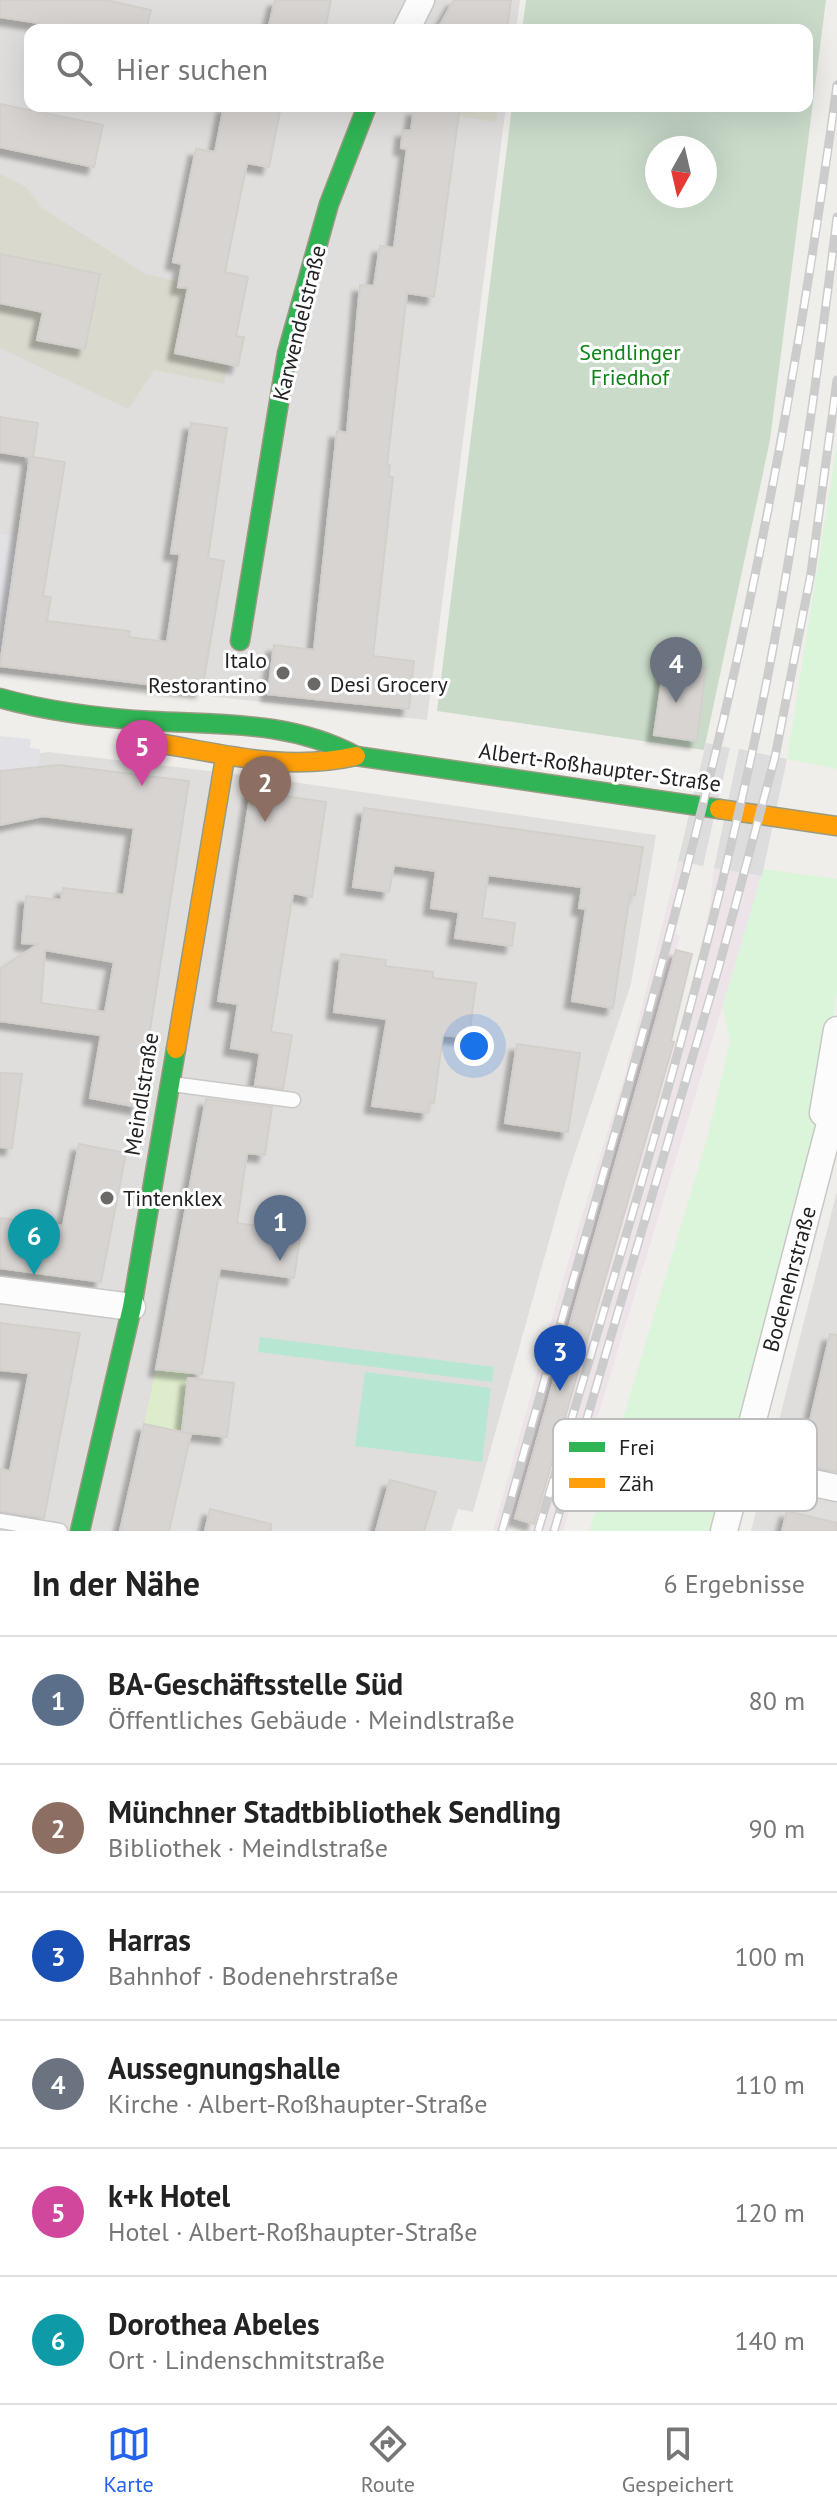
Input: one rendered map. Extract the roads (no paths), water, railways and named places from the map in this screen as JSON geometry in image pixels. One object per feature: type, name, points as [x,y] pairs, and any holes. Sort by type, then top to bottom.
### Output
[{"type":"street","points":[[409,24],[421,0]]},
{"type":"street","name":"Karwendelstraße","points":[[240,641],[287,353],[329,204],[365,112]]},
{"type":"street","name":"Albert-Roßhaupter-Straße","points":[[0,698],[38,707],[140,719],[217,721],[294,730],[329,739],[356,756],[837,826]]},
{"type":"street","name":"Albert-Roßhaupter-Straße","points":[[104,736],[290,767],[324,765],[356,756]]},
{"type":"street","name":"Meindlstraße","points":[[80,1531],[132,1307],[225,758]]},
{"type":"street","name":"Bodenehrstraße","points":[[753,1419],[834,1119],[823,1113],[837,1030]]},
{"type":"street","points":[[0,1290],[132,1307]]},
{"type":"street","points":[[817,1484],[837,1488]]},
{"type":"street","name":"Bodenehrstraße","points":[[724,1531],[729,1511]]},
{"type":"lane","points":[[168,1084],[293,1100]]},
{"type":"lane","points":[[0,1521],[60,1531]]},
{"type":"railway","points":[[502,1531],[645,1024],[724,717],[788,402],[837,85]]},
{"type":"railway","points":[[572,1419],[680,1047],[752,753],[800,486],[837,217]]},
{"type":"railway","points":[[587,1419],[718,970],[775,757],[811,573],[837,380]]},
{"type":"railway","points":[[538,1531],[553,1481]]},
{"type":"railway","points":[[554,1531],[560,1511]]},
{"type":"place","name":"Italo Restorantino","points":[[283,673]]},
{"type":"place","name":"Desi Grocery","points":[[314,684]]},
{"type":"place","name":"Aussegnungshalle","points":[[676,703]]},
{"type":"place","name":"k+k Hotel","points":[[142,786]]},
{"type":"place","name":"Münchner Stadtbibliothek Sendling","points":[[265,822]]},
{"type":"place","name":"Tintenklex","points":[[107,1198]]},
{"type":"place","name":"BA-Geschäftsstelle Süd","points":[[280,1261]]},
{"type":"place","name":"Dorothea Abeles","points":[[34,1275]]},
{"type":"place","name":"Harras","points":[[560,1391]]},
{"type":"park label","name":"Sendlinger Friedhof","points":[[630,364]]}]
